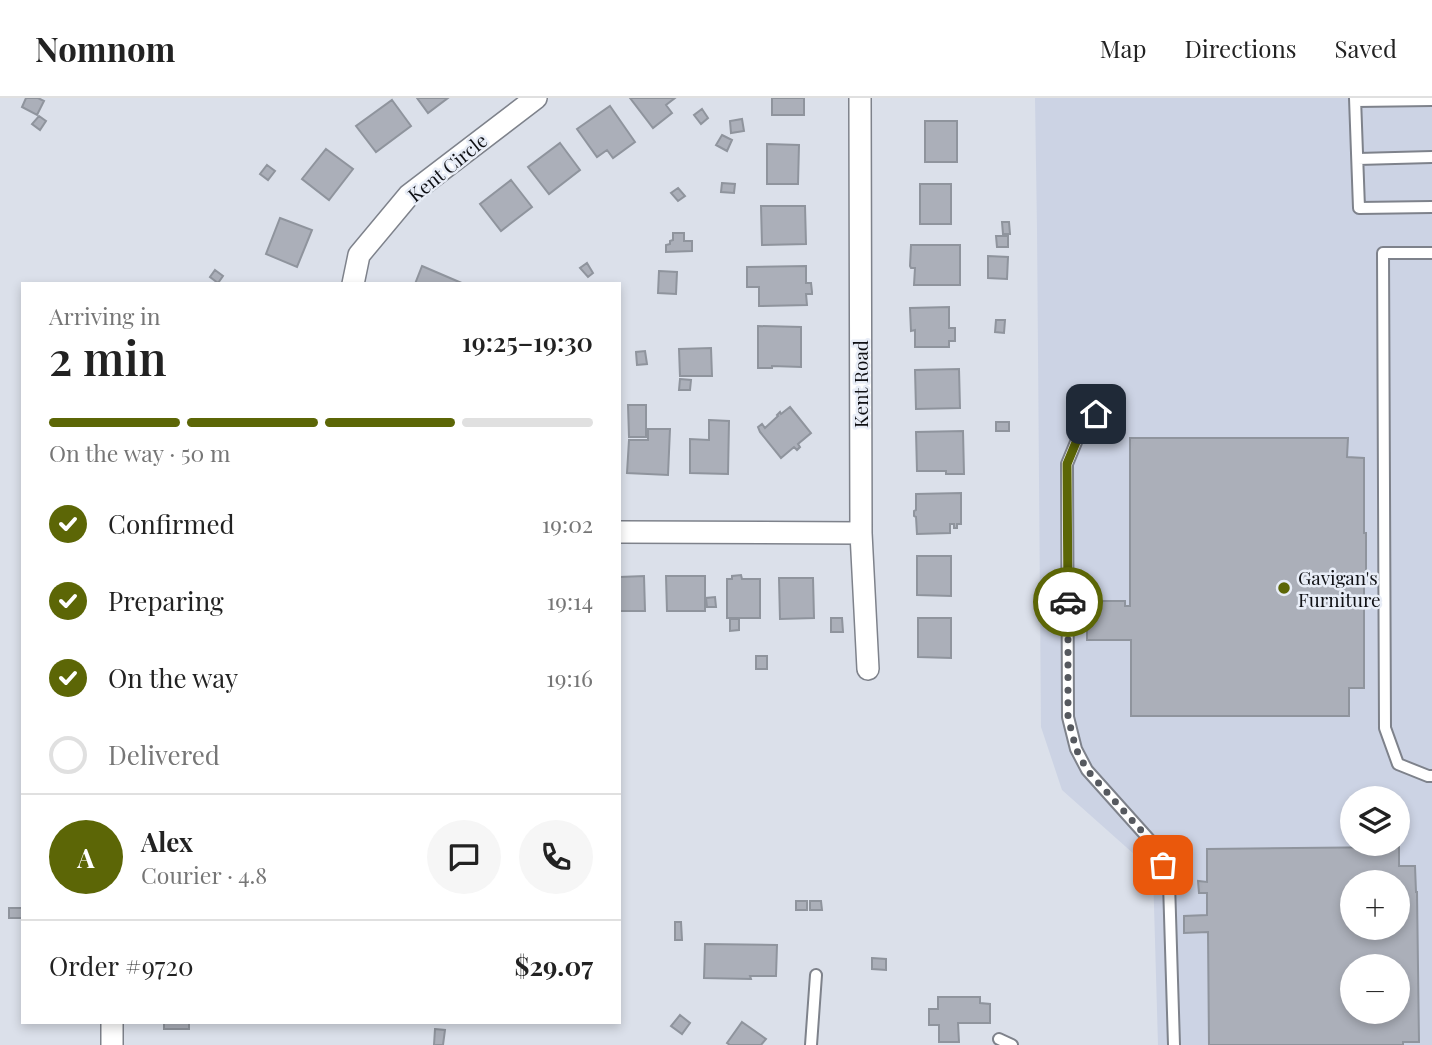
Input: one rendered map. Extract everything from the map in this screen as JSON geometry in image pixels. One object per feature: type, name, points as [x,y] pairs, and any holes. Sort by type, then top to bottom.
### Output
[{"type":"street","name":"Kent Circle","points":[[353,282],[359,255],[410,195],[536,98]]},
{"type":"street","name":"Kent Road","points":[[859,98],[861,533],[869,669]]},
{"type":"street","points":[[621,532],[861,533]]},
{"type":"street","points":[[112,1024],[112,1045]]},
{"type":"lane","points":[[1432,100],[1355,99],[1359,208],[1432,207]]},
{"type":"lane","points":[[1357,159],[1432,157]]},
{"type":"lane","points":[[1432,253],[1383,253],[1383,419],[1385,728],[1398,764],[1432,776]]},
{"type":"lane","points":[[1096,414],[1079,435],[1067,464],[1068,717],[1076,749],[1087,770],[1156,847],[1169,883],[1174,1045]]},
{"type":"lane","points":[[810,1045],[816,975]]},
{"type":"lane","points":[[999,1039],[1012,1045]]},
{"type":"shaded area","points":[[1035,98],[1432,98],[1432,1045],[1158,1045],[1153,871],[1062,790],[1041,727]]},
{"type":"building","points":[[26,98],[44,101],[37,115],[22,107]]},
{"type":"building","points":[[417,98],[448,98],[428,113]]},
{"type":"building","points":[[630,98],[675,98],[666,105],[672,113],[653,128]]},
{"type":"building","points":[[772,98],[804,98],[804,115],[772,115]]},
{"type":"building","points":[[392,100],[411,126],[376,152],[356,126]]},
{"type":"building","points":[[610,106],[635,142],[613,158],[607,150],[597,157],[577,129]]},
{"type":"building","points":[[702,109],[708,118],[701,124],[694,115]]},
{"type":"building","points":[[39,116],[46,121],[40,130],[32,124]]},
{"type":"building","points":[[742,119],[744,131],[731,133],[730,121]]},
{"type":"building","points":[[925,121],[957,121],[957,162],[925,162]]},
{"type":"building","points":[[722,135],[732,140],[727,151],[716,145]]},
{"type":"building","points":[[560,143],[580,170],[549,194],[528,167]]},
{"type":"building","points":[[767,144],[799,145],[798,184],[767,184]]},
{"type":"building","points":[[326,149],[353,169],[329,200],[302,179]]},
{"type":"building","points":[[267,165],[275,171],[268,180],[260,174]]},
{"type":"building","points":[[511,180],[532,207],[501,231],[480,204]]},
{"type":"building","points":[[722,183],[735,184],[734,193],[721,192]]},
{"type":"building","points":[[920,184],[951,184],[951,224],[920,224]]},
{"type":"building","points":[[678,188],[685,196],[678,201],[671,193]]},
{"type":"building","points":[[761,206],[805,206],[806,244],[762,245]]},
{"type":"building","points":[[280,218],[312,230],[297,267],[266,254]]},
{"type":"building","points":[[1002,222],[1009,222],[1010,234],[1003,234]]},
{"type":"building","points":[[673,233],[684,233],[684,241],[692,241],[692,251],[666,252],[666,245],[673,240]]},
{"type":"building","points":[[996,236],[1008,236],[1008,247],[997,247]]},
{"type":"building","points":[[911,245],[960,245],[960,285],[914,285],[915,268],[910,266]]},
{"type":"building","points":[[988,256],[1008,257],[1007,279],[988,278]]},
{"type":"building","points":[[587,263],[593,273],[588,277],[580,268]]},
{"type":"building","points":[[422,266],[459,282],[416,282]]},
{"type":"building","points":[[806,266],[806,283],[811,283],[812,292],[806,294],[807,305],[759,306],[759,287],[747,287],[747,267]]},
{"type":"building","points":[[215,270],[223,276],[219,282],[210,277]]},
{"type":"building","points":[[659,271],[677,272],[676,294],[658,293]]},
{"type":"building","points":[[949,307],[949,328],[955,328],[955,341],[949,341],[949,347],[915,347],[915,330],[911,331],[910,308]]},
{"type":"building","points":[[996,320],[1005,320],[1004,333],[995,332]]},
{"type":"building","points":[[758,326],[801,327],[801,367],[758,368]]},
{"type":"building","points":[[711,348],[712,376],[680,376],[679,349]]},
{"type":"building","points":[[645,351],[647,364],[637,365],[636,352]]},
{"type":"building","points":[[959,369],[960,408],[916,409],[915,370]]},
{"type":"building","points":[[680,379],[691,380],[690,390],[679,390]]},
{"type":"building","points":[[628,405],[646,405],[646,437],[629,437]]},
{"type":"building","points":[[790,407],[811,433],[798,444],[800,447],[797,450],[794,447],[781,458],[758,427],[762,424],[765,428],[780,412],[781,414]]},
{"type":"building","points":[[709,420],[729,421],[728,474],[690,473],[690,439],[709,440]]},
{"type":"building","points":[[996,422],[1009,422],[1009,431],[996,431]]},
{"type":"building","points":[[648,429],[670,429],[668,475],[627,473],[629,440],[648,440]]},
{"type":"building","points":[[963,431],[964,474],[917,471],[916,432]]},
{"type":"building","points":[[1130,438],[1348,438],[1347,457],[1364,458],[1364,688],[1349,688],[1349,716],[1131,716],[1131,640],[1087,640],[1087,606],[1090,606],[1090,601],[1125,601],[1125,606],[1130,606]]},
{"type":"building","points":[[961,493],[961,524],[957,524],[957,528],[950,524],[950,533],[917,534],[914,516],[916,494]]},
{"type":"building","points":[[917,556],[951,556],[951,596],[917,595]]},
{"type":"building","points":[[741,575],[742,579],[760,579],[760,618],[727,618],[727,579]]},
{"type":"building","points":[[644,576],[645,611],[621,611],[621,577]]},
{"type":"building","points":[[666,576],[705,576],[705,611],[667,611]]},
{"type":"building","points":[[779,578],[813,578],[814,618],[780,619]]},
{"type":"building","points":[[715,597],[716,607],[707,607],[706,598]]},
{"type":"building","points":[[831,618],[842,618],[843,632],[831,632]]},
{"type":"building","points":[[918,618],[951,618],[951,658],[918,657]]},
{"type":"building","points":[[730,619],[739,619],[739,630],[730,631]]},
{"type":"building","points":[[756,656],[767,656],[767,669],[756,669]]},
{"type":"building","points":[[1340,848],[1340,856],[1399,856],[1399,866],[1415,866],[1419,1042],[1403,1042],[1403,1045],[1209,1045],[1208,932],[1184,933],[1184,916],[1207,915],[1207,893],[1199,893],[1198,881],[1207,882],[1207,849]]},
{"type":"building","points":[[796,901],[807,901],[807,910],[796,910]]},
{"type":"building","points":[[810,901],[821,901],[822,910],[810,910]]},
{"type":"building","points":[[9,908],[21,908],[21,918],[9,918]]},
{"type":"building","points":[[675,922],[681,922],[682,940],[675,940]]},
{"type":"building","points":[[705,944],[777,945],[776,976],[750,976],[751,979],[704,978]]},
{"type":"building","points":[[872,958],[886,959],[886,970],[872,969]]},
{"type":"building","points":[[938,997],[980,997],[980,1003],[990,1004],[990,1023],[958,1023],[959,1042],[939,1042],[939,1025],[929,1025],[929,1009],[938,1009]]},
{"type":"building","points":[[680,1015],[690,1023],[682,1034],[671,1026]]},
{"type":"building","points":[[742,1022],[766,1039],[761,1045],[727,1043]]},
{"type":"building","points":[[164,1024],[189,1024],[189,1029],[164,1029]]},
{"type":"building","points":[[435,1029],[445,1030],[443,1045],[434,1045]]},
{"type":"way so far","points":[[1068,602],[1068,717],[1076,749],[1087,770],[1156,847],[1163,865]]},
{"type":"place","name":"Gavigan's Furniture","points":[[1284,588]]},
{"type":"route","points":[[1068,602],[1067,464],[1079,435],[1096,414]]}]
